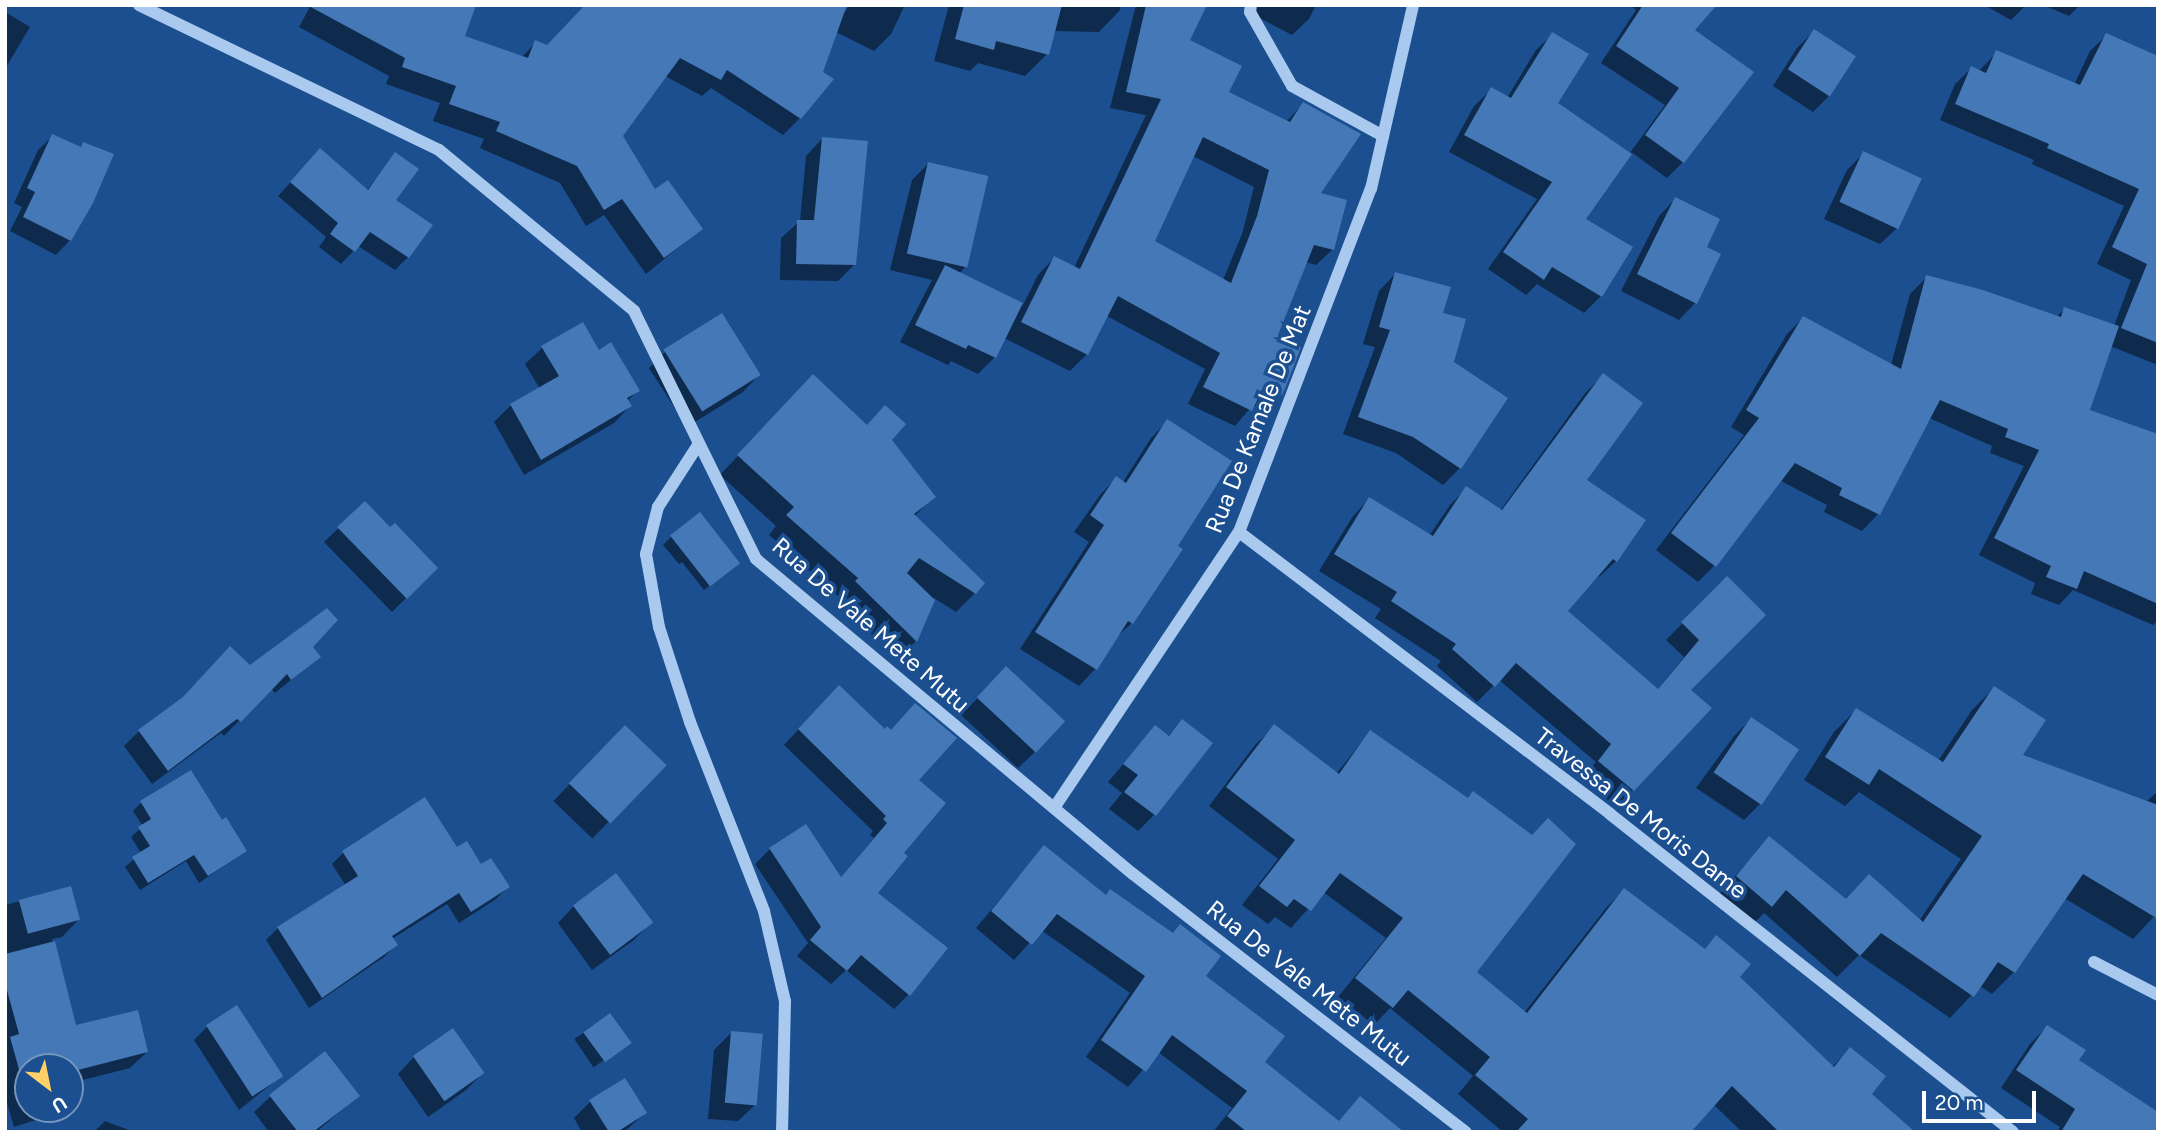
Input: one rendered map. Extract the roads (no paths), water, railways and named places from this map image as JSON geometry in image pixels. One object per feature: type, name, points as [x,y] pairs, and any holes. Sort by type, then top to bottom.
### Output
[{"type":"street","name":"Rua De Vale Mete Mutu","points":[[139,5],[439,150],[635,312],[698,445],[757,559],[1133,874],[1466,1132]]},
{"type":"street","points":[[1251,5],[1250,12],[1292,86],[1383,136]]},
{"type":"street","name":"Rua De Kamale De Mat","points":[[1054,808],[1239,532],[1371,189],[1413,5]]},
{"type":"street","points":[[698,445],[658,508],[646,554],[659,627],[690,722],[764,911],[785,1001],[782,1132]]},
{"type":"street","name":"Travessa De Moris Dame","points":[[1239,532],[1610,814],[2012,1132]]},
{"type":"street","points":[[2094,962],[2158,995]]}]
